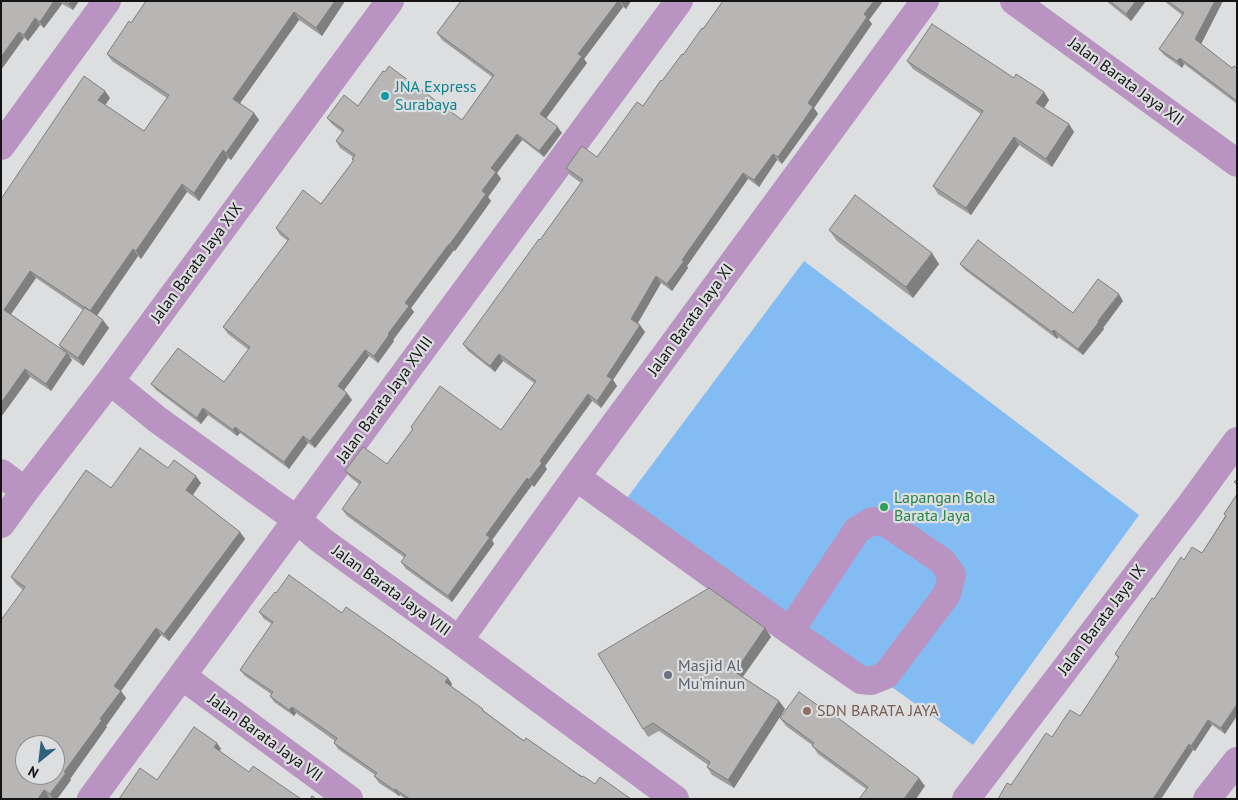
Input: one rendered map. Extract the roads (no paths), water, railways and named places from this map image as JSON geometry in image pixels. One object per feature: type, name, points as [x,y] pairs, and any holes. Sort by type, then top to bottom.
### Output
[{"type":"street","points":[[5,134],[107,1]]},
{"type":"street","name":"Jalan Barata Jaya XIX","points":[[1,524],[110,381],[390,1]]},
{"type":"street","name":"Jalan Barata Jaya XVIII","points":[[92,799],[679,1]]},
{"type":"street","name":"Jalan Barata Jaya XI","points":[[459,640],[924,1]]},
{"type":"street","name":"Jalan Barata Jaya XII","points":[[1014,1],[1237,163]]},
{"type":"street","name":"Jalan Barata Jaya VIII","points":[[110,381],[158,420],[297,520],[321,540],[675,799]]},
{"type":"street","name":"Jalan Barata Jaya IX","points":[[966,799],[1237,441]]},
{"type":"street","points":[[1,472],[25,491]]},
{"type":"street","points":[[576,477],[790,631],[861,680],[871,681],[886,674],[947,594],[952,575],[942,561],[886,523],[872,520],[857,530],[790,631]]},
{"type":"street","name":"Jalan Barata Jaya VII","points":[[182,676],[349,799]]},
{"type":"street","points":[[1207,799],[1237,761]]},
{"type":"place","name":"JNA Express Surabaya","points":[[385,96]]},
{"type":"place","name":"Lapangan Bola Barata Jaya","points":[[884,507]]},
{"type":"place","name":"Masjid Al Mu'minun","points":[[668,675]]},
{"type":"place","name":"SDN BARATA JAYA","points":[[807,711]]}]
